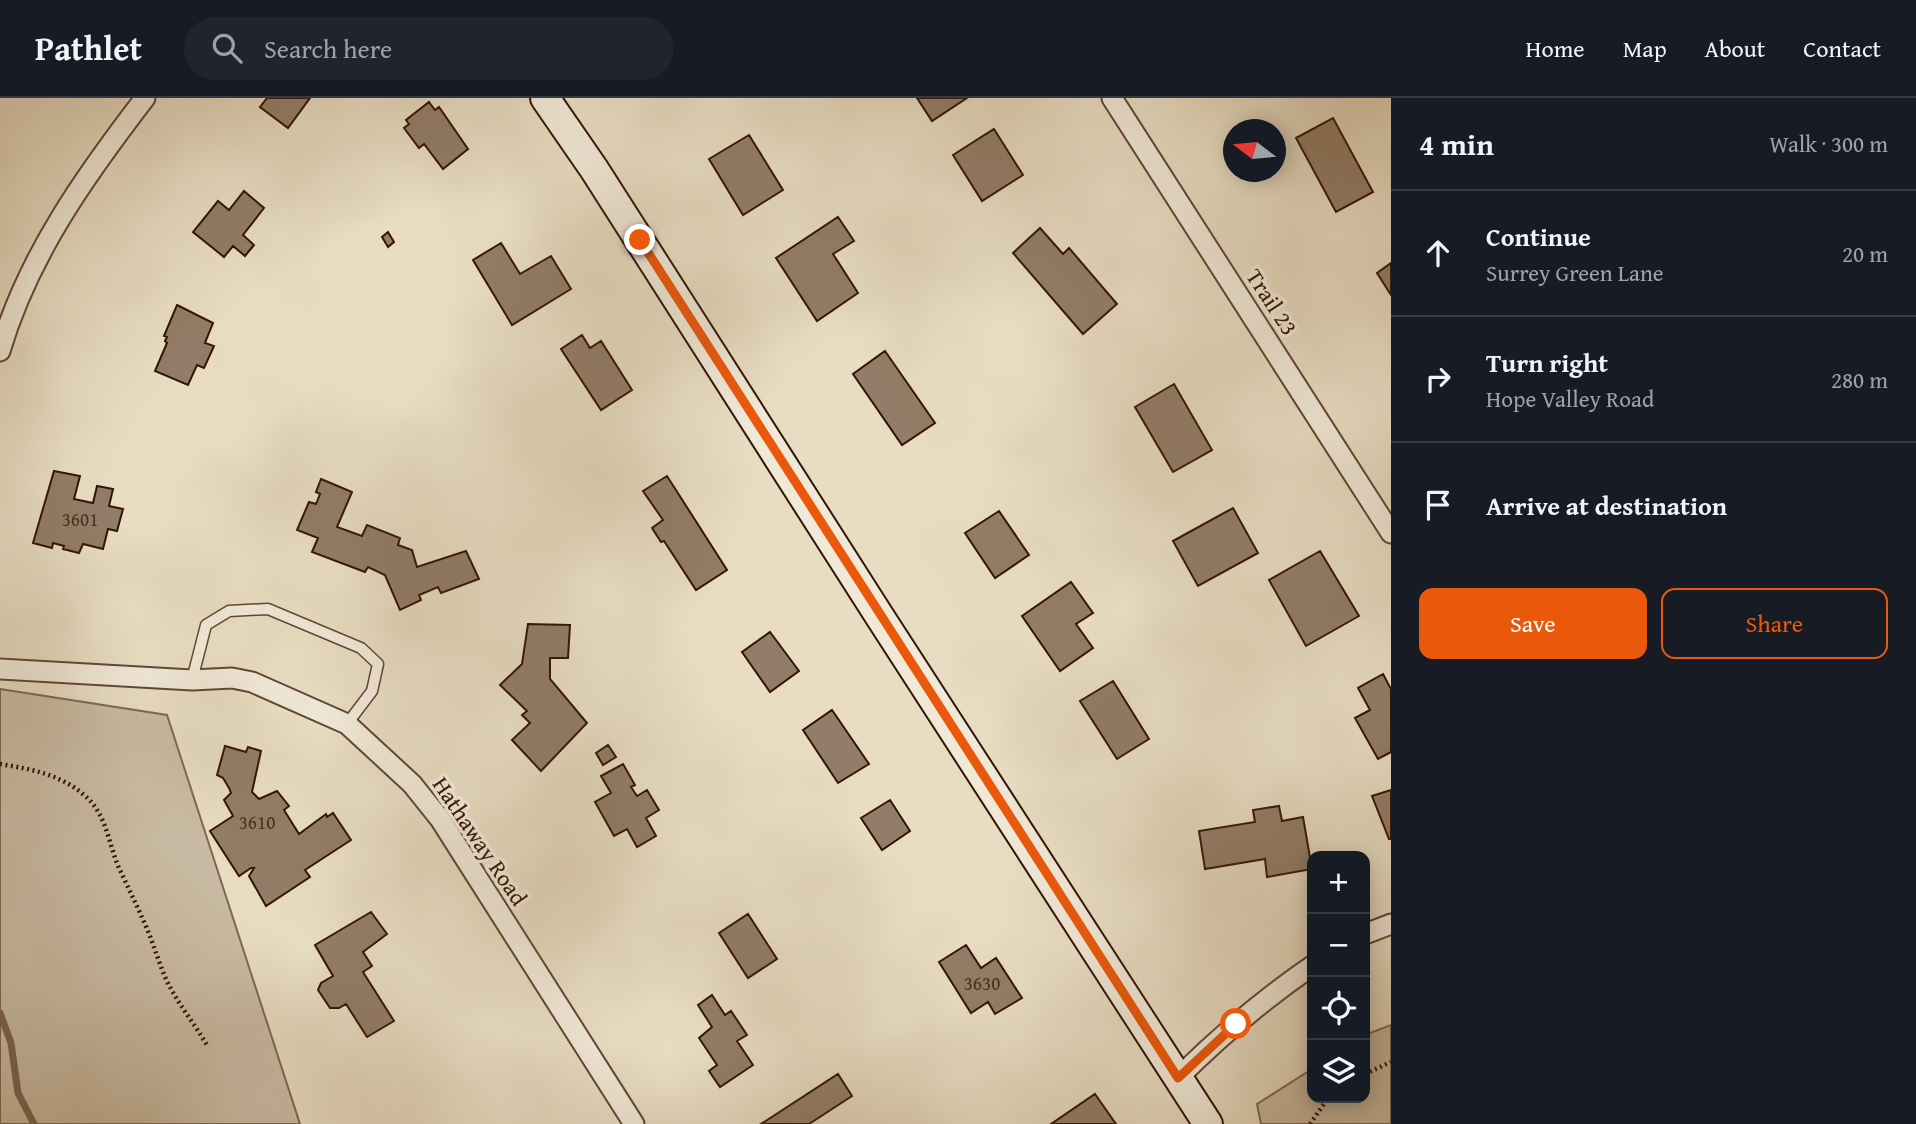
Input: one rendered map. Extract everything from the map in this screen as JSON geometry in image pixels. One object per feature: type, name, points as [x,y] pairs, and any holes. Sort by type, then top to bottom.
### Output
[{"type":"main road","points":[[545,98],[594,169],[1208,1124]]},
{"type":"street","points":[[0,351],[9,320],[60,217],[145,98]]},
{"type":"street","name":"Trail 23","points":[[1112,98],[1391,533]]},
{"type":"street","name":"Hathaway Road","points":[[0,669],[192,680],[232,678],[252,682],[347,724],[412,784],[440,818],[634,1124]]},
{"type":"street","points":[[1370,932],[1391,924]]},
{"type":"street","points":[[1178,1078],[1236,1024],[1280,988],[1307,970]]},
{"type":"lane","points":[[192,680],[206,625],[229,611],[268,609],[361,648],[379,664],[372,691],[347,724]]},
{"type":"path","points":[[0,764],[40,771],[84,795],[95,806],[102,817],[117,861],[166,979],[208,1047]]},
{"type":"path","points":[[1370,1072],[1391,1062]]},
{"type":"path","points":[[1310,1124],[1325,1103]]},
{"type":"shaded area","points":[[0,689],[167,715],[300,1124],[0,1124]]},
{"type":"shaded area","points":[[1391,1025],[1391,1124],[1261,1124],[1257,1104],[1307,1072],[1307,1103],[1370,1103],[1370,1033]]},
{"type":"building","points":[[267,98],[310,98],[288,128],[260,107]]},
{"type":"building","points":[[917,98],[967,98],[932,121]]},
{"type":"building","points":[[429,102],[435,110],[439,107],[468,149],[443,169],[424,144],[419,148],[404,128],[409,124],[406,120]]},
{"type":"building","points":[[1333,118],[1373,192],[1336,212],[1296,138]]},
{"type":"building","points":[[994,129],[1023,175],[982,201],[953,155]]},
{"type":"building","points":[[749,135],[783,190],[743,215],[709,159]]},
{"type":"building","points":[[244,191],[264,208],[243,235],[254,245],[245,256],[233,246],[224,257],[193,232],[218,201],[229,210]]},
{"type":"building","points":[[838,217],[854,241],[833,254],[858,293],[817,321],[776,258]]},
{"type":"building","points":[[1040,228],[1063,254],[1069,248],[1117,304],[1083,334],[1013,253]]},
{"type":"building","points":[[388,232],[394,242],[388,247],[382,237]]},
{"type":"building","points":[[501,243],[520,274],[551,256],[571,289],[512,325],[473,260]]},
{"type":"building","points":[[1391,263],[1391,295],[1377,273]]},
{"type":"building","points":[[177,305],[213,323],[205,343],[214,346],[204,368],[197,365],[188,385],[155,371],[167,343],[167,337],[164,336]]},
{"type":"building","points":[[582,335],[590,348],[601,341],[632,390],[601,410],[561,349]]},
{"type":"building","points":[[885,351],[935,423],[902,445],[853,374]]},
{"type":"building","points":[[1174,384],[1212,450],[1173,472],[1135,407]]},
{"type":"building","points":[[54,471],[80,476],[74,499],[93,503],[97,486],[113,489],[109,506],[123,509],[117,531],[108,529],[103,549],[83,544],[79,553],[53,543],[52,548],[33,543]]},
{"type":"building","points":[[667,476],[727,570],[696,590],[664,541],[661,542],[652,528],[663,520],[643,491]]},
{"type":"building","points":[[321,479],[352,492],[337,527],[362,536],[367,525],[400,538],[398,545],[412,550],[417,567],[466,551],[479,579],[441,593],[438,587],[419,595],[421,600],[400,610],[385,575],[368,567],[365,572],[312,552],[318,538],[297,530],[309,502],[316,504],[320,494],[316,492]]},
{"type":"building","points":[[1233,508],[1258,553],[1198,586],[1173,541]]},
{"type":"building","points":[[999,511],[1029,555],[995,578],[965,533]]},
{"type":"building","points":[[1320,551],[1359,616],[1306,646],[1269,580]]},
{"type":"building","points":[[1071,582],[1093,613],[1076,624],[1093,648],[1060,671],[1022,616]]},
{"type":"building","points":[[528,624],[570,625],[568,658],[550,658],[550,679],[587,723],[541,771],[512,740],[530,723],[522,715],[527,711],[500,685],[522,664]]},
{"type":"building","points":[[770,632],[799,671],[770,692],[742,652]]},
{"type":"building","points":[[1383,674],[1391,689],[1391,752],[1378,759],[1355,718],[1370,710],[1358,688]]},
{"type":"building","points":[[1113,681],[1149,739],[1117,759],[1080,701]]},
{"type":"building","points":[[832,710],[869,764],[838,783],[803,730]]},
{"type":"building","points":[[608,745],[616,757],[603,765],[596,753]]},
{"type":"building","points":[[225,746],[246,752],[248,747],[261,751],[252,792],[259,799],[277,791],[289,806],[284,810],[299,834],[326,814],[327,817],[333,813],[351,840],[305,870],[310,877],[266,906],[249,876],[254,868],[239,876],[210,831],[233,816],[224,800],[231,793],[223,778],[217,775]]},
{"type":"building","points":[[623,764],[635,785],[631,787],[637,796],[647,790],[659,810],[646,818],[656,836],[637,847],[627,829],[614,836],[595,802],[611,793],[601,776]]},
{"type":"building","points":[[1391,790],[1391,839],[1389,839],[1372,796]]},
{"type":"building","points":[[890,800],[910,831],[882,850],[861,818]]},
{"type":"building","points":[[1279,806],[1282,821],[1303,817],[1309,851],[1307,870],[1267,877],[1265,859],[1205,869],[1199,831],[1255,822],[1253,810]]},
{"type":"building","points":[[371,912],[387,934],[363,952],[372,966],[363,972],[394,1021],[367,1037],[346,1004],[339,1008],[330,1008],[318,990],[321,983],[333,976],[315,945]]},
{"type":"building","points":[[748,914],[777,959],[748,978],[719,933]]},
{"type":"building","points":[[966,945],[981,968],[996,958],[1022,998],[995,1014],[988,1002],[971,1013],[939,962]]},
{"type":"building","points":[[712,995],[725,1015],[731,1011],[747,1035],[737,1041],[753,1065],[720,1087],[709,1071],[717,1065],[699,1038],[712,1027],[698,1005]]},
{"type":"building","points":[[838,1074],[852,1096],[809,1124],[761,1124]]},
{"type":"building","points":[[1095,1094],[1116,1124],[1051,1124]]},
{"type":"waterway","points":[[0,1013],[11,1043],[18,1093],[34,1124]]},
{"type":"route","points":[[640,240],[1178,1078],[1236,1024]]}]
